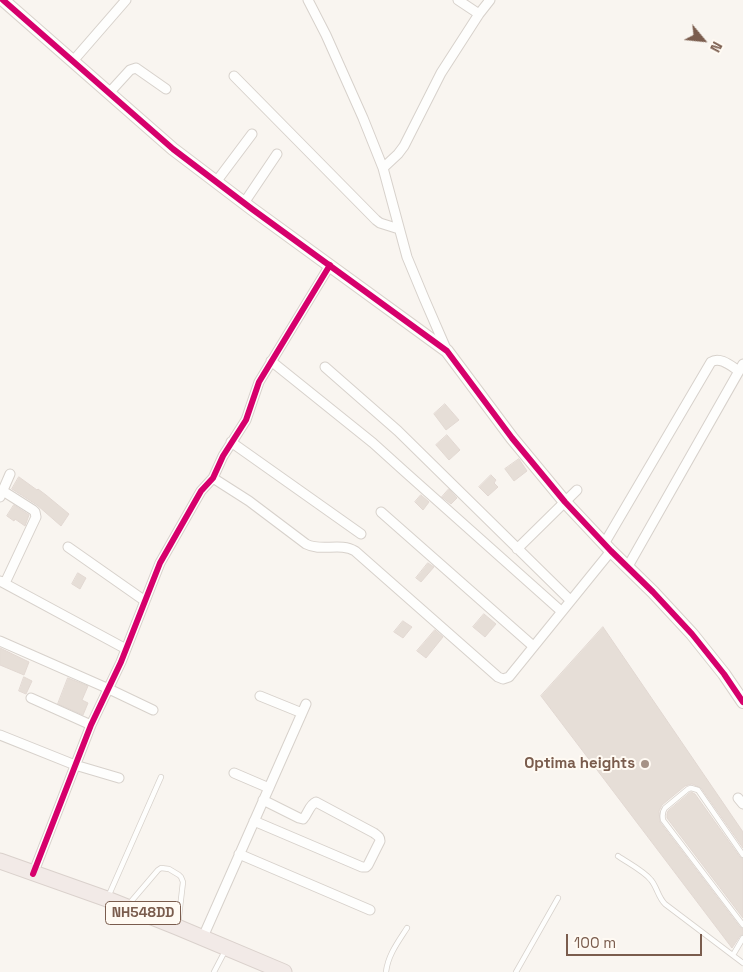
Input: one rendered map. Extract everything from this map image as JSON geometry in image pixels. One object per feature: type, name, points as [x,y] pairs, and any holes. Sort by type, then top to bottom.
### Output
[{"type":"highway","name":"NH548DD","points":[[0,861],[126,906],[284,972]]},
{"type":"street","points":[[73,61],[126,0]]},
{"type":"street","points":[[308,0],[326,35],[363,118],[382,168],[407,257],[447,351],[512,438],[565,502],[607,548],[653,592],[692,634],[724,674],[743,702]]},
{"type":"street","points":[[458,0],[479,14]]},
{"type":"street","points":[[382,168],[404,146],[441,73],[490,0]]},
{"type":"street","points":[[10,2],[73,61],[173,149],[447,351]]},
{"type":"street","points":[[109,93],[130,70],[136,68],[166,89]]},
{"type":"street","points":[[234,76],[376,220],[399,229]]},
{"type":"street","points":[[216,182],[252,134]]},
{"type":"street","points":[[244,203],[277,154]]},
{"type":"street","points":[[34,874],[91,725],[126,650],[160,563],[201,492],[212,478],[231,442],[246,420],[256,388],[330,265]]},
{"type":"street","points":[[212,478],[249,501],[306,544],[317,548],[347,548],[355,551],[501,678],[506,679],[570,600],[607,548],[711,362],[716,359],[741,368],[627,568]]},
{"type":"street","points":[[271,361],[373,443],[561,611]]},
{"type":"street","points":[[325,367],[398,430],[570,600]]},
{"type":"street","points":[[231,442],[361,534]]},
{"type":"street","points":[[10,474],[1,494],[33,510],[36,517],[2,582],[126,650]]},
{"type":"street","points":[[517,549],[577,490]]},
{"type":"street","points":[[381,512],[533,646]]},
{"type":"street","points":[[68,547],[145,601]]},
{"type":"street","points":[[0,641],[154,710]]},
{"type":"street","points":[[203,937],[304,708],[260,696]]},
{"type":"street","points":[[31,698],[91,725]]},
{"type":"street","points":[[0,736],[75,765],[119,778]]},
{"type":"street","points":[[234,773],[269,788]]},
{"type":"street","points":[[254,821],[362,867],[368,865],[380,841],[378,836],[316,802],[313,803],[306,816],[299,818],[263,800]]},
{"type":"street","points":[[239,854],[370,910]]},
{"type":"lane","points":[[107,899],[161,777]]},
{"type":"lane","points":[[743,855],[695,788],[688,789],[662,812],[663,820],[743,925]]},
{"type":"lane","points":[[618,856],[648,876],[660,900],[743,963]]},
{"type":"lane","points":[[126,906],[158,870],[161,868],[169,869],[180,875],[183,882],[177,927]]},
{"type":"lane","points":[[516,972],[558,898]]},
{"type":"lane","points":[[386,972],[388,960],[407,928]]},
{"type":"lane","points":[[734,955],[743,938]]},
{"type":"lane","points":[[214,972],[226,947]]},
{"type":"building","points":[[445,404],[459,420],[446,430],[434,414]]},
{"type":"building","points":[[447,435],[460,450],[449,460],[436,445]]},
{"type":"building","points":[[519,459],[527,471],[514,481],[505,469]]},
{"type":"building","points":[[491,475],[496,480],[494,483],[498,487],[488,496],[479,487]]},
{"type":"building","points":[[19,477],[38,489],[69,514],[61,526],[37,505],[12,489]]},
{"type":"building","points":[[449,489],[457,498],[451,504],[442,497]]},
{"type":"building","points":[[421,495],[429,502],[423,510],[415,502]]},
{"type":"building","points":[[14,505],[29,515],[25,526],[7,516]]},
{"type":"building","points":[[428,563],[434,567],[421,582],[416,578]]},
{"type":"building","points":[[78,573],[86,578],[80,589],[72,584]]},
{"type":"building","points":[[484,614],[496,624],[485,637],[473,627]]},
{"type":"building","points":[[403,621],[412,627],[403,638],[394,632]]},
{"type":"building","name":"Optima heights","points":[[603,627],[743,832],[743,848],[701,788],[692,784],[685,786],[662,805],[659,811],[660,822],[743,929],[743,934],[732,948],[541,696]]},
{"type":"building","points":[[435,630],[443,637],[426,658],[417,651]]},
{"type":"building","points":[[0,648],[29,662],[24,675],[0,665]]},
{"type":"building","points":[[24,677],[32,681],[26,694],[19,691]]},
{"type":"building","points":[[68,678],[88,686],[82,700],[88,703],[83,715],[58,704]]},
{"type":"building","points":[[691,792],[695,794],[743,859],[743,918],[667,818],[668,811]]},
{"type":"cycle path","points":[[3,0],[173,149],[447,351],[512,438],[565,502],[692,634],[724,674],[743,702]]},
{"type":"cycle path","points":[[33,874],[91,725],[121,662],[160,563],[201,491],[213,478],[223,456],[246,420],[259,382],[330,265]]},
{"type":"place","name":"Optima heights","points":[[645,764]]}]
